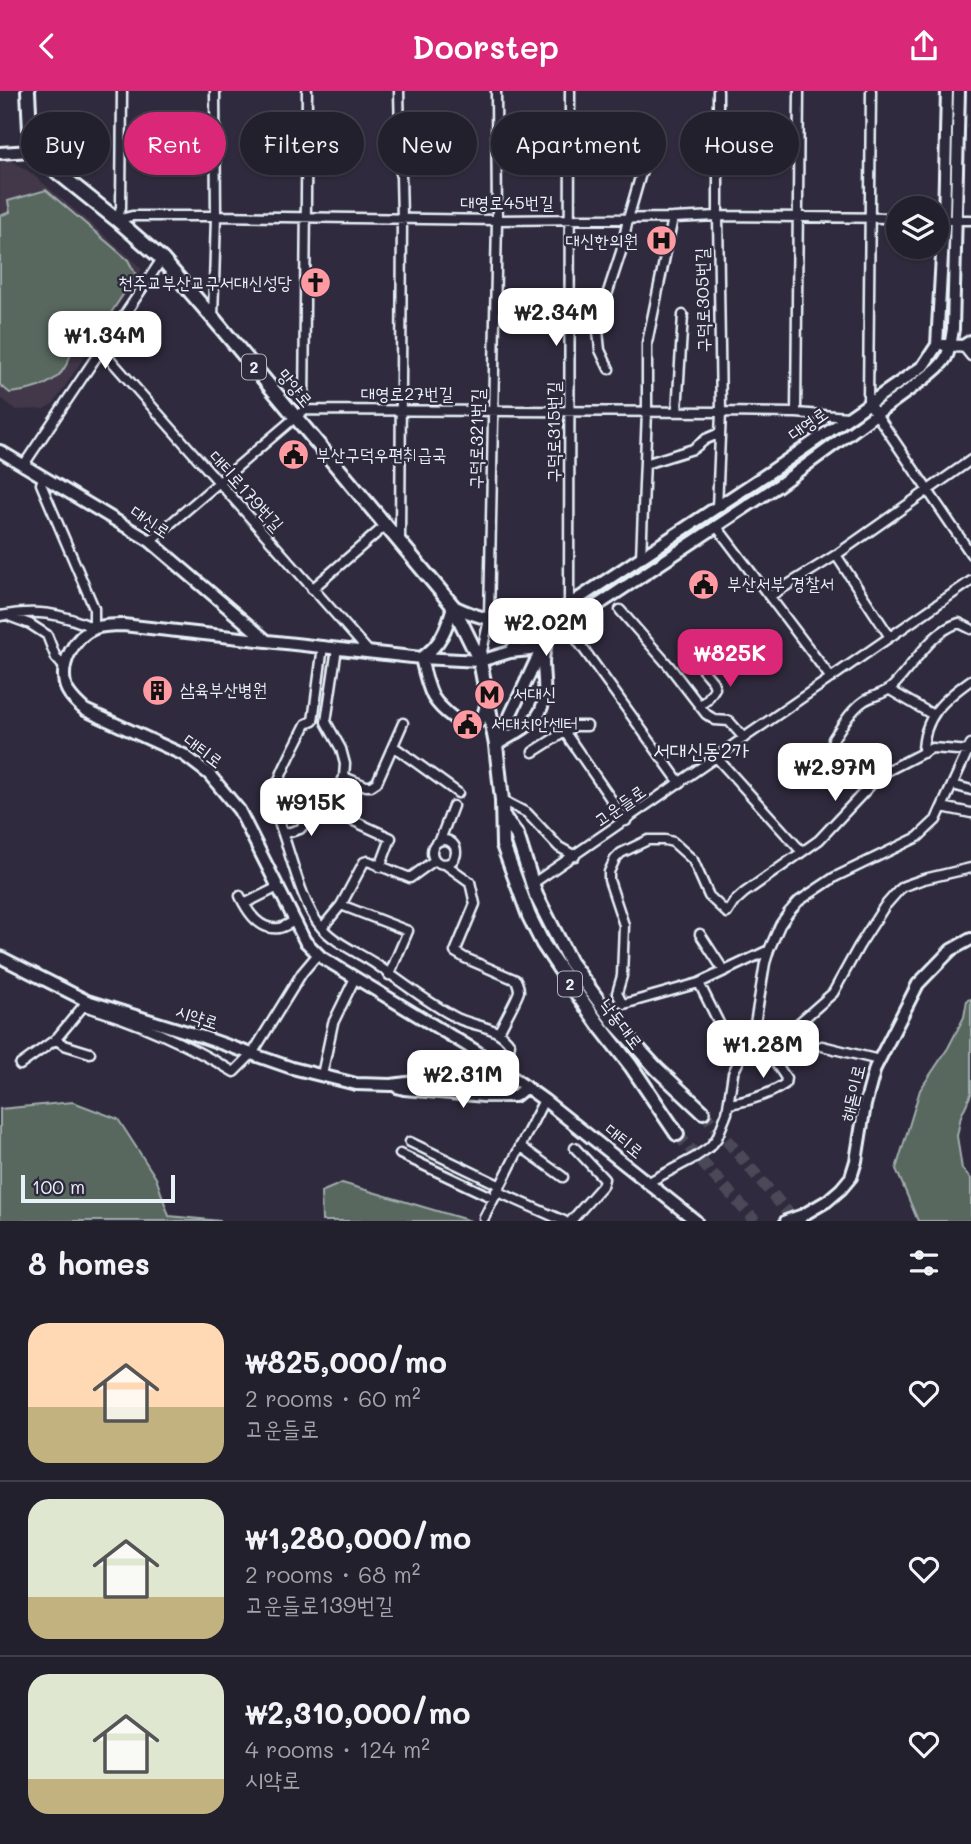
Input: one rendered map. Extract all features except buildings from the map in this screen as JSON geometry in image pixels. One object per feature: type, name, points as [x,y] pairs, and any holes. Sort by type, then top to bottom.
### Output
[{"type":"main road","points":[[28,91],[29,112]]},
{"type":"main road","name":"대영로","points":[[945,196],[947,91]]},
{"type":"main road","name":"대영로","points":[[947,196],[958,91]]},
{"type":"main road","points":[[0,153],[21,152]]},
{"type":"main road","name":"망양로","points":[[61,175],[162,259],[300,413],[386,526],[453,606],[480,661]]},
{"type":"main road","name":"대영로","points":[[510,652],[522,636],[717,508],[923,366],[937,345],[943,259]]},
{"type":"main road","name":"대영로","points":[[480,661],[510,652],[530,650],[779,485],[937,369],[947,358],[953,329],[948,259]]},
{"type":"main road","points":[[937,345],[967,343]]},
{"type":"main road","name":"대신로","points":[[0,451],[150,541],[267,641]]},
{"type":"main road","points":[[421,658],[431,651],[444,634],[453,606],[489,618],[525,624],[547,621]]},
{"type":"main road","points":[[65,668],[75,643],[94,628],[108,625],[421,658],[480,661]]},
{"type":"main road","points":[[496,745],[547,639]]},
{"type":"main road","points":[[496,745],[523,729],[541,710],[545,684],[543,660],[547,639]]},
{"type":"main road","points":[[421,658],[435,700],[458,721],[466,725],[478,723],[488,701]]},
{"type":"main road","name":"낙동대로","points":[[480,661],[496,745],[502,800],[503,845],[529,916],[544,944],[677,1134]]},
{"type":"main road","name":"대티로","points":[[65,668],[68,690],[85,710],[184,755],[209,774],[239,810],[305,941],[318,954],[476,1051],[544,1100],[696,1221]]},
{"type":"main road","name":"낙동대로","points":[[503,815],[517,835],[536,895],[570,962],[614,1023],[657,1069],[703,1112]]},
{"type":"main road","name":"해돋이로","points":[[786,1221],[801,1218],[827,1201],[851,1177],[865,1105],[879,1060],[918,984],[951,950],[971,939]]},
{"type":"main road","name":"시약로","points":[[0,957],[85,1004],[202,1037],[292,1068],[356,1084],[391,1085],[446,1078],[471,1079],[498,1067]]},
{"type":"main road","name":"시약로","points":[[391,1085],[404,1089],[515,1096],[526,1087]]},
{"type":"street","points":[[117,220],[121,207],[122,91]]},
{"type":"street","points":[[213,318],[216,216],[215,91]]},
{"type":"street","points":[[150,541],[300,413],[307,91]]},
{"type":"street","points":[[399,91],[402,218],[400,542]]},
{"type":"street","name":"구덕로321번길","points":[[480,661],[489,618],[497,220],[496,91]]},
{"type":"street","name":"구덕로315번길","points":[[569,606],[570,91]]},
{"type":"street","name":"구덕로305번길","points":[[717,508],[721,412],[718,91]]},
{"type":"street","points":[[796,413],[799,91]]},
{"type":"street","points":[[871,91],[868,402],[971,554]]},
{"type":"street","points":[[609,369],[600,350],[598,331],[641,175]]},
{"type":"street","name":"대영로45번길","points":[[117,220],[132,216],[497,220],[718,216],[886,217]]},
{"type":"street","points":[[641,558],[648,412],[647,342],[673,218]]},
{"type":"street","points":[[949,220],[971,220]]},
{"type":"street","points":[[23,466],[162,259]]},
{"type":"street","points":[[677,412],[683,314]]},
{"type":"street","points":[[967,343],[971,356]]},
{"type":"street","name":"대티로179번길","points":[[102,350],[369,652]]},
{"type":"street","name":"대영로27번길","points":[[300,413],[494,410],[796,413],[848,417]]},
{"type":"street","points":[[645,464],[693,449],[720,433]]},
{"type":"street","points":[[770,596],[836,555],[971,460]]},
{"type":"street","points":[[2,616],[40,612],[73,618],[94,628],[94,608],[41,484],[43,478]]},
{"type":"street","points":[[312,589],[386,526]]},
{"type":"street","points":[[716,527],[831,678]]},
{"type":"street","points":[[836,555],[890,637]]},
{"type":"street","name":"고운들로","points":[[532,884],[971,581]]},
{"type":"street","points":[[620,610],[706,713],[715,720],[729,721],[744,738]]},
{"type":"street","points":[[2,616],[40,629],[47,635],[56,658],[65,668]]},
{"type":"street","points":[[867,789],[836,754],[833,739],[864,701],[890,690],[933,639],[949,626],[959,624],[971,629]]},
{"type":"street","points":[[567,626],[680,783]]},
{"type":"street","points":[[323,646],[313,721],[306,725],[278,782],[274,796],[275,811],[291,861],[311,911],[322,928],[389,975],[460,1019],[505,1035],[510,1044],[508,1054],[498,1067]]},
{"type":"street","points":[[330,810],[344,777],[345,764],[341,749],[326,722],[337,648]]},
{"type":"street","points":[[700,705],[715,688],[702,669]]},
{"type":"street","points":[[923,753],[927,725],[933,715],[941,704],[971,680]]},
{"type":"street","points":[[890,690],[933,715]]},
{"type":"street","points":[[344,777],[366,786],[377,782],[403,723]]},
{"type":"street","points":[[533,752],[574,726],[587,726]]},
{"type":"street","points":[[564,731],[626,821]]},
{"type":"street","points":[[393,746],[458,793]]},
{"type":"street","points":[[647,1183],[673,1171],[710,1147],[717,1138],[725,1121],[733,1073],[755,1026],[769,950],[780,925],[793,907],[835,877],[918,837],[936,820],[970,748],[932,748],[881,774],[819,840],[744,893],[727,913],[709,896],[693,860],[673,842],[648,840],[621,853],[615,859],[609,872],[609,880],[624,925],[622,976],[617,993],[624,1004],[699,983],[769,950]]},
{"type":"street","points":[[716,757],[802,852]]},
{"type":"street","points":[[953,785],[971,790]]},
{"type":"street","points":[[502,800],[527,813],[559,847],[575,856]]},
{"type":"street","points":[[440,841],[453,806]]},
{"type":"street","points":[[942,807],[971,813]]},
{"type":"street","points":[[283,834],[300,829],[314,814],[330,810],[391,838],[380,867]]},
{"type":"street","points":[[445,864],[452,861],[456,853],[448,840],[434,845],[432,853],[435,860],[470,882],[475,904],[455,951],[516,980],[518,985],[519,995],[499,1033]]},
{"type":"street","points":[[322,928],[341,905],[364,862],[368,861],[410,878],[435,860]]},
{"type":"street","points":[[748,1044],[776,1043],[833,993],[884,907],[904,886],[971,868]]},
{"type":"street","points":[[278,887],[242,900],[247,912],[270,927],[276,928],[295,921]]},
{"type":"street","points":[[341,905],[408,931],[389,975]]},
{"type":"street","points":[[700,934],[724,971]]},
{"type":"street","points":[[20,1065],[55,1039],[85,1004],[172,1039],[234,1072],[252,1054],[302,973],[318,954]]},
{"type":"street","points":[[322,1075],[333,1023],[355,978]]},
{"type":"street","points":[[699,983],[721,1027]]},
{"type":"street","points":[[55,1039],[64,1045],[90,1053]]},
{"type":"street","points":[[729,1104],[748,1101],[773,1092],[785,1084],[786,1078],[770,1045]]},
{"type":"street","points":[[822,1046],[879,1060]]},
{"type":"street","points":[[484,1218],[544,1100]]},
{"type":"street","points":[[410,1142],[496,1191]]},
{"type":"street","points":[[520,1146],[563,1177]]},
{"type":"street","points":[[571,1221],[602,1186],[604,1179],[575,1149]]},
{"type":"street","points":[[400,1154],[564,1221]]},
{"type":"shaded area","points":[[0,160],[10,160],[21,167],[21,175],[34,175],[142,270],[54,403],[44,409],[16,410],[0,397]]},
{"type":"green space","points":[[46,190],[128,260],[136,275],[93,340],[74,346],[68,362],[55,379],[25,391],[10,393],[0,385],[0,216],[10,212],[8,201]]},
{"type":"green space","points":[[971,999],[971,1094],[961,1116],[957,1136],[962,1169],[971,1179],[971,1221],[918,1221],[896,1169],[920,1090],[948,1048],[964,1017],[967,1000]]},
{"type":"green space","points":[[73,1102],[118,1119],[156,1178],[169,1216],[221,1221],[0,1221],[0,1109]]},
{"type":"green space","points":[[342,1183],[471,1221],[322,1221],[321,1192]]},
{"type":"tunnel","points":[[703,1112],[795,1221]]},
{"type":"tunnel","points":[[677,1134],[755,1221]]},
{"type":"place","name":"대신한의원","points":[[661,241]]},
{"type":"place","name":"천주교부산교구서대신성당","points":[[315,283]]},
{"type":"place","name":"부산구덕우편취급국","points":[[293,455]]},
{"type":"place","name":"부산서부 경찰서","points":[[704,584]]},
{"type":"place","name":"삼육부산병원","points":[[157,690]]},
{"type":"place","name":"서대신","points":[[490,694]]},
{"type":"place","name":"서대치안센터","points":[[468,724]]},
{"type":"district","name":"서대신동2가","points":[[701,751]]}]
